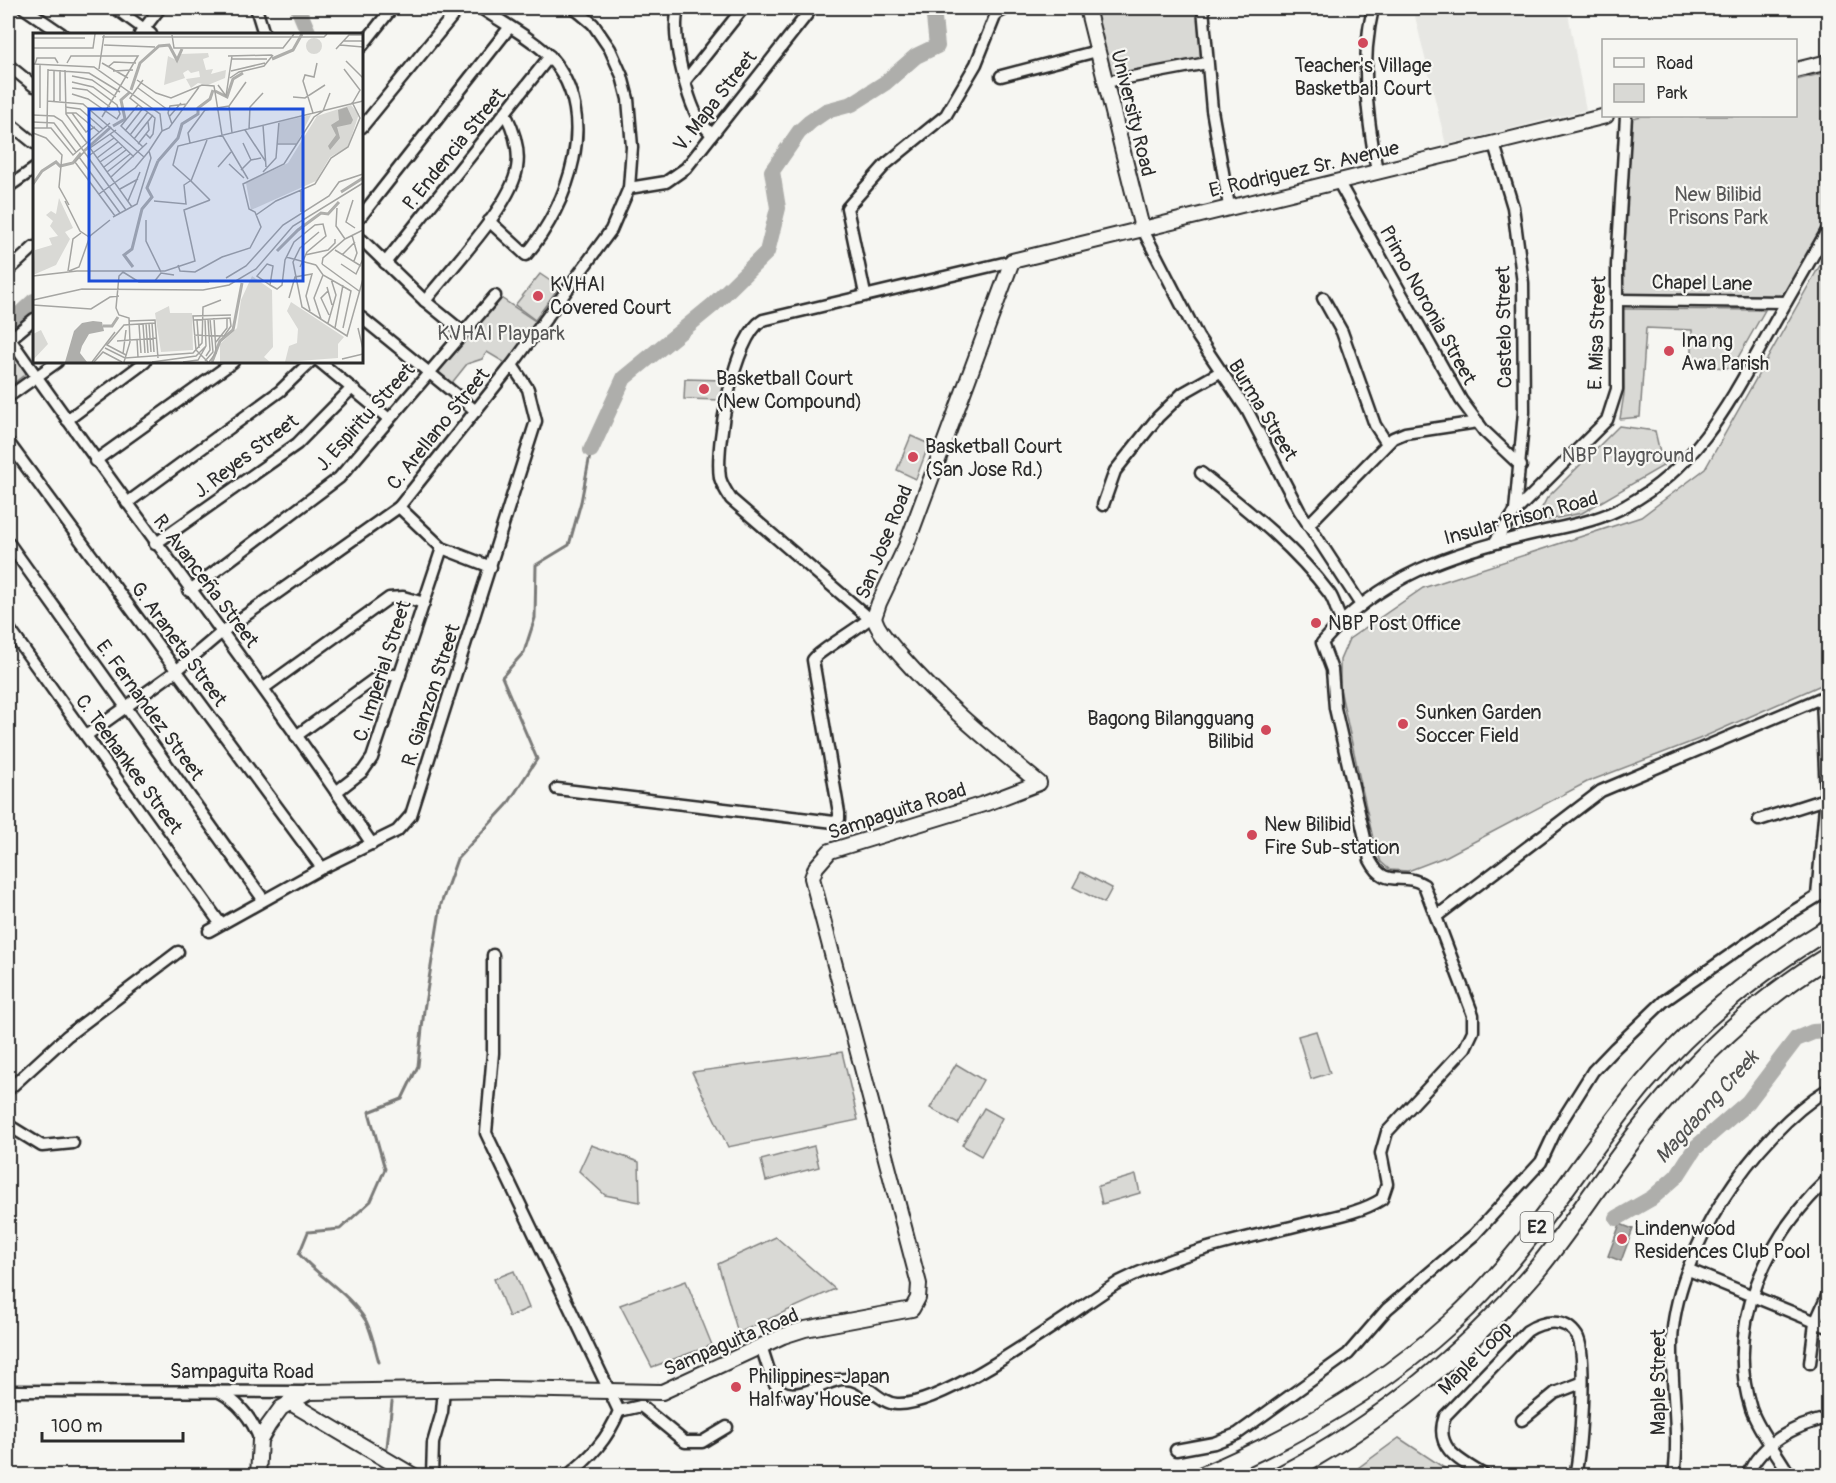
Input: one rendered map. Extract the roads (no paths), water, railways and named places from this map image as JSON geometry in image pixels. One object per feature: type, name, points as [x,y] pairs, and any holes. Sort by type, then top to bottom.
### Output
[{"type":"highway","name":"E2","points":[[1203,1476],[1308,1425],[1372,1384],[1454,1321],[1517,1252],[1638,1091],[1675,1050],[1713,1011],[1828,929]]},
{"type":"highway","name":"E2","points":[[1280,1476],[1310,1460],[1388,1409],[1478,1332],[1534,1273],[1626,1148],[1688,1071],[1754,1010],[1828,957]]},
{"type":"street","points":[[24,8],[61,33]]},
{"type":"street","points":[[115,8],[145,33],[160,8]]},
{"type":"street","points":[[256,8],[264,33]]},
{"type":"street","points":[[363,45],[392,8]]},
{"type":"street","points":[[363,126],[459,8]]},
{"type":"street","points":[[481,8],[550,56],[567,84],[577,135],[573,162],[565,190],[538,240],[526,255],[489,221]]},
{"type":"street","name":"C. Arellano Street","points":[[87,735],[176,671],[222,632],[399,507],[512,365],[610,230],[629,188],[632,124],[622,76],[610,49],[593,24],[574,8]]},
{"type":"street","points":[[685,81],[743,8]]},
{"type":"street","name":"V. Mapa Street","points":[[629,188],[651,186],[677,177],[812,8]]},
{"type":"street","points":[[865,294],[847,208],[886,164],[946,115],[976,64],[996,14],[1007,8]]},
{"type":"street","name":"University Road","points":[[1087,8],[1142,228]]},
{"type":"street","points":[[1203,8],[1212,110],[1229,206]]},
{"type":"street","points":[[1373,8],[1365,54],[1366,113],[1377,171]]},
{"type":"street","points":[[676,9],[676,38],[685,81],[698,118],[711,134]]},
{"type":"street","points":[[363,214],[509,28]]},
{"type":"street","points":[[1001,76],[1097,51]]},
{"type":"street","name":"P. Endencia Street","points":[[385,263],[506,115],[550,56]]},
{"type":"street","points":[[1797,70],[1828,62]]},
{"type":"street","points":[[1106,82],[1207,63]]},
{"type":"street","points":[[8,65],[33,85]]},
{"type":"street","points":[[425,301],[489,221],[512,186],[517,166],[513,129],[506,115]]},
{"type":"street","name":"E. Rodriguez Sr. Avenue","points":[[1012,261],[1229,206],[1602,117]]},
{"type":"street","name":"E. Misa Street","points":[[1494,543],[1515,512],[1607,420],[1617,389],[1617,300],[1626,117]]},
{"type":"street","points":[[8,122],[33,142]]},
{"type":"street","name":"Castelo Street","points":[[1494,144],[1513,207],[1523,283],[1524,412],[1521,466],[1515,512]]},
{"type":"street","points":[[8,187],[33,171]]},
{"type":"street","name":"Primo Noronia Street","points":[[1338,181],[1461,400],[1478,422],[1521,466]]},
{"type":"street","name":"Burma Street","points":[[1142,228],[1198,337],[1246,410],[1308,525],[1361,605]]},
{"type":"street","name":"Insular Prison Road","points":[[1437,916],[1424,885],[1411,879],[1390,879],[1380,875],[1370,860],[1336,716],[1332,670],[1322,643],[1361,605],[1420,568],[1442,558],[1494,543],[1576,525],[1626,506],[1671,476],[1719,422],[1828,230]]},
{"type":"street","points":[[363,241],[425,301],[463,332]]},
{"type":"street","points":[[8,271],[33,248]]},
{"type":"street","points":[[556,789],[834,822],[838,819],[839,813],[813,660],[817,653],[873,621],[731,499],[720,481],[720,454],[733,369],[755,326],[763,320],[1012,261]]},
{"type":"street","name":"San Jose Road","points":[[1012,261],[906,546],[873,621],[914,670],[963,720],[1039,783]]},
{"type":"street","name":"J. Espiritu Street","points":[[189,591],[339,478],[495,296]]},
{"type":"street","points":[[1323,298],[1342,332],[1375,425],[1386,442]]},
{"type":"street","name":"Chapel Lane","points":[[1617,300],[1786,302]]},
{"type":"street","points":[[363,319],[476,411]]},
{"type":"street","name":"R. Avanceña Street","points":[[33,320],[10,339],[189,591],[264,688],[372,844]]},
{"type":"street","points":[[8,397],[56,363]]},
{"type":"street","points":[[67,420],[144,363]]},
{"type":"street","points":[[95,461],[232,363]]},
{"type":"street","points":[[127,503],[280,391],[309,363]]},
{"type":"street","points":[[321,363],[389,419]]},
{"type":"street","name":"R. Gianzon Street","points":[[209,931],[263,899],[397,831],[411,815],[536,421],[528,389],[512,365]]},
{"type":"street","points":[[1103,505],[1115,471],[1158,417],[1183,393],[1220,372]]},
{"type":"street","name":"J. Reyes Street","points":[[155,544],[297,444],[352,388]]},
{"type":"street","points":[[1308,525],[1386,442],[1405,433],[1478,422]]},
{"type":"street","name":"G. Araneta Street","points":[[8,442],[322,868]]},
{"type":"street","points":[[1201,473],[1251,512],[1302,562],[1329,593],[1335,603],[1335,612],[1342,621]]},
{"type":"street","points":[[399,507],[442,548],[491,567]]},
{"type":"street","name":"E. Fernandez Street","points":[[8,542],[263,899]]},
{"type":"street","name":"C. Imperial Street","points":[[336,792],[363,771],[372,758],[442,548]]},
{"type":"street","points":[[264,688],[389,598],[403,597],[424,603]]},
{"type":"street","name":"C. Teehankee Street","points":[[8,627],[220,923]]},
{"type":"street","points":[[296,736],[380,675],[400,675]]},
{"type":"street","points":[[760,1346],[775,1387],[781,1393],[791,1396],[803,1394],[843,1378],[860,1384],[886,1402],[913,1403],[943,1392],[990,1366],[1119,1282],[1142,1270],[1200,1250],[1374,1204],[1385,1193],[1387,1184],[1381,1153],[1387,1132],[1456,1059],[1473,1031],[1470,1004],[1437,916],[1601,791],[1825,696],[1825,800],[1817,896]]},
{"type":"street","name":"Sampaguita Road","points":[[8,1391],[309,1392],[444,1389],[611,1391],[643,1399],[760,1346],[805,1329],[906,1311],[916,1305],[919,1291],[813,886],[813,872],[830,851],[987,803],[1039,783]]},
{"type":"street","points":[[1759,820],[1825,800]]},
{"type":"street","points":[[1176,1450],[1214,1443],[1237,1434],[1348,1354],[1387,1310],[1474,1235],[1541,1162],[1556,1130],[1593,1071],[1615,1048],[1664,1001],[1828,890]]},
{"type":"street","points":[[8,1090],[67,1036],[178,952]]},
{"type":"street","points":[[493,955],[493,1053],[486,1133],[493,1154],[524,1209],[619,1411]]},
{"type":"street","name":"Maple Street","points":[[1674,1476],[1676,1441],[1672,1340],[1678,1304],[1689,1270],[1713,1215],[1761,1147],[1828,1089]]},
{"type":"street","points":[[8,1125],[42,1146],[73,1143]]},
{"type":"street","points":[[1790,1476],[1751,1407],[1744,1368],[1743,1343],[1752,1295],[1773,1250],[1810,1196],[1828,1179]]},
{"type":"street","points":[[1689,1270],[1828,1327]]},
{"type":"street","points":[[1810,1363],[1815,1323],[1828,1294]]},
{"type":"street","name":"Maple Loop","points":[[1486,1476],[1455,1457],[1446,1448],[1441,1427],[1445,1416],[1527,1331],[1539,1324],[1551,1322],[1565,1326],[1577,1336],[1582,1354],[1579,1445],[1575,1476]]},
{"type":"street","points":[[1522,1420],[1555,1393],[1581,1383]]},
{"type":"street","points":[[432,1476],[433,1443],[442,1412],[444,1389]]},
{"type":"street","points":[[217,1390],[242,1409],[255,1426],[260,1440],[258,1476]]},
{"type":"street","points":[[260,1440],[276,1415],[289,1402],[309,1392]]},
{"type":"street","points":[[567,1476],[596,1451],[612,1428],[619,1411],[643,1399],[685,1442],[702,1442],[727,1427]]},
{"type":"street","points":[[289,1402],[413,1475]]},
{"type":"street","points":[[1747,1476],[1770,1444],[1795,1429],[1828,1418]]},
{"type":"waterway","points":[[298,8],[309,33]]},
{"type":"waterway","points":[[591,450],[624,378],[713,305],[767,252],[778,208],[772,171],[799,132],[826,111],[852,104],[885,83],[916,56],[937,46],[933,8]]},
{"type":"waterway","points":[[8,325],[33,302]]},
{"type":"waterway","points":[[379,1362],[372,1336],[359,1311],[299,1254],[308,1232],[340,1229],[371,1201],[385,1169],[369,1112],[402,1099],[418,1066],[424,1010],[441,904],[457,859],[507,805],[537,759],[502,677],[524,652],[535,618],[536,565],[569,545],[581,502],[591,450]]},
{"type":"waterway","name":"Magdaong Creek","points":[[1617,1218],[1652,1198],[1677,1176],[1695,1148],[1748,1102],[1796,1039],[1813,1032],[1828,1031]]},
{"type":"waterway","points":[[386,1456],[392,1402]]},
{"type":"waterway","points":[[384,1476],[385,1465]]},
{"type":"place","name":"Teacher's Village Basketball Court","points":[[1363,43]]},
{"type":"place","name":"KVHAI Covered Court","points":[[538,296]]},
{"type":"place","name":"Ina ng Awa Parish","points":[[1669,351]]},
{"type":"place","name":"Basketball Court (New Compound)","points":[[704,389]]},
{"type":"place","name":"Basketball Court (San Jose Rd.)","points":[[913,457]]},
{"type":"place","name":"NBP Post Office","points":[[1316,623]]},
{"type":"place","name":"Sunken Garden Soccer Field","points":[[1403,724]]},
{"type":"place","name":"Bagong Bilangguang Bilibid","points":[[1266,730]]},
{"type":"place","name":"New Bilibid Fire Sub-station","points":[[1252,835]]},
{"type":"place","name":"Lindenwood Residences Club Pool","points":[[1622,1239]]},
{"type":"place","name":"Philippines-Japan Halfway House","points":[[736,1387]]},
{"type":"park label","name":"New Bilibid Prisons Park","points":[[1718,206]]},
{"type":"park label","name":"KVHAI Playpark","points":[[501,333]]},
{"type":"park label","name":"NBP Playground","points":[[1628,455]]}]
